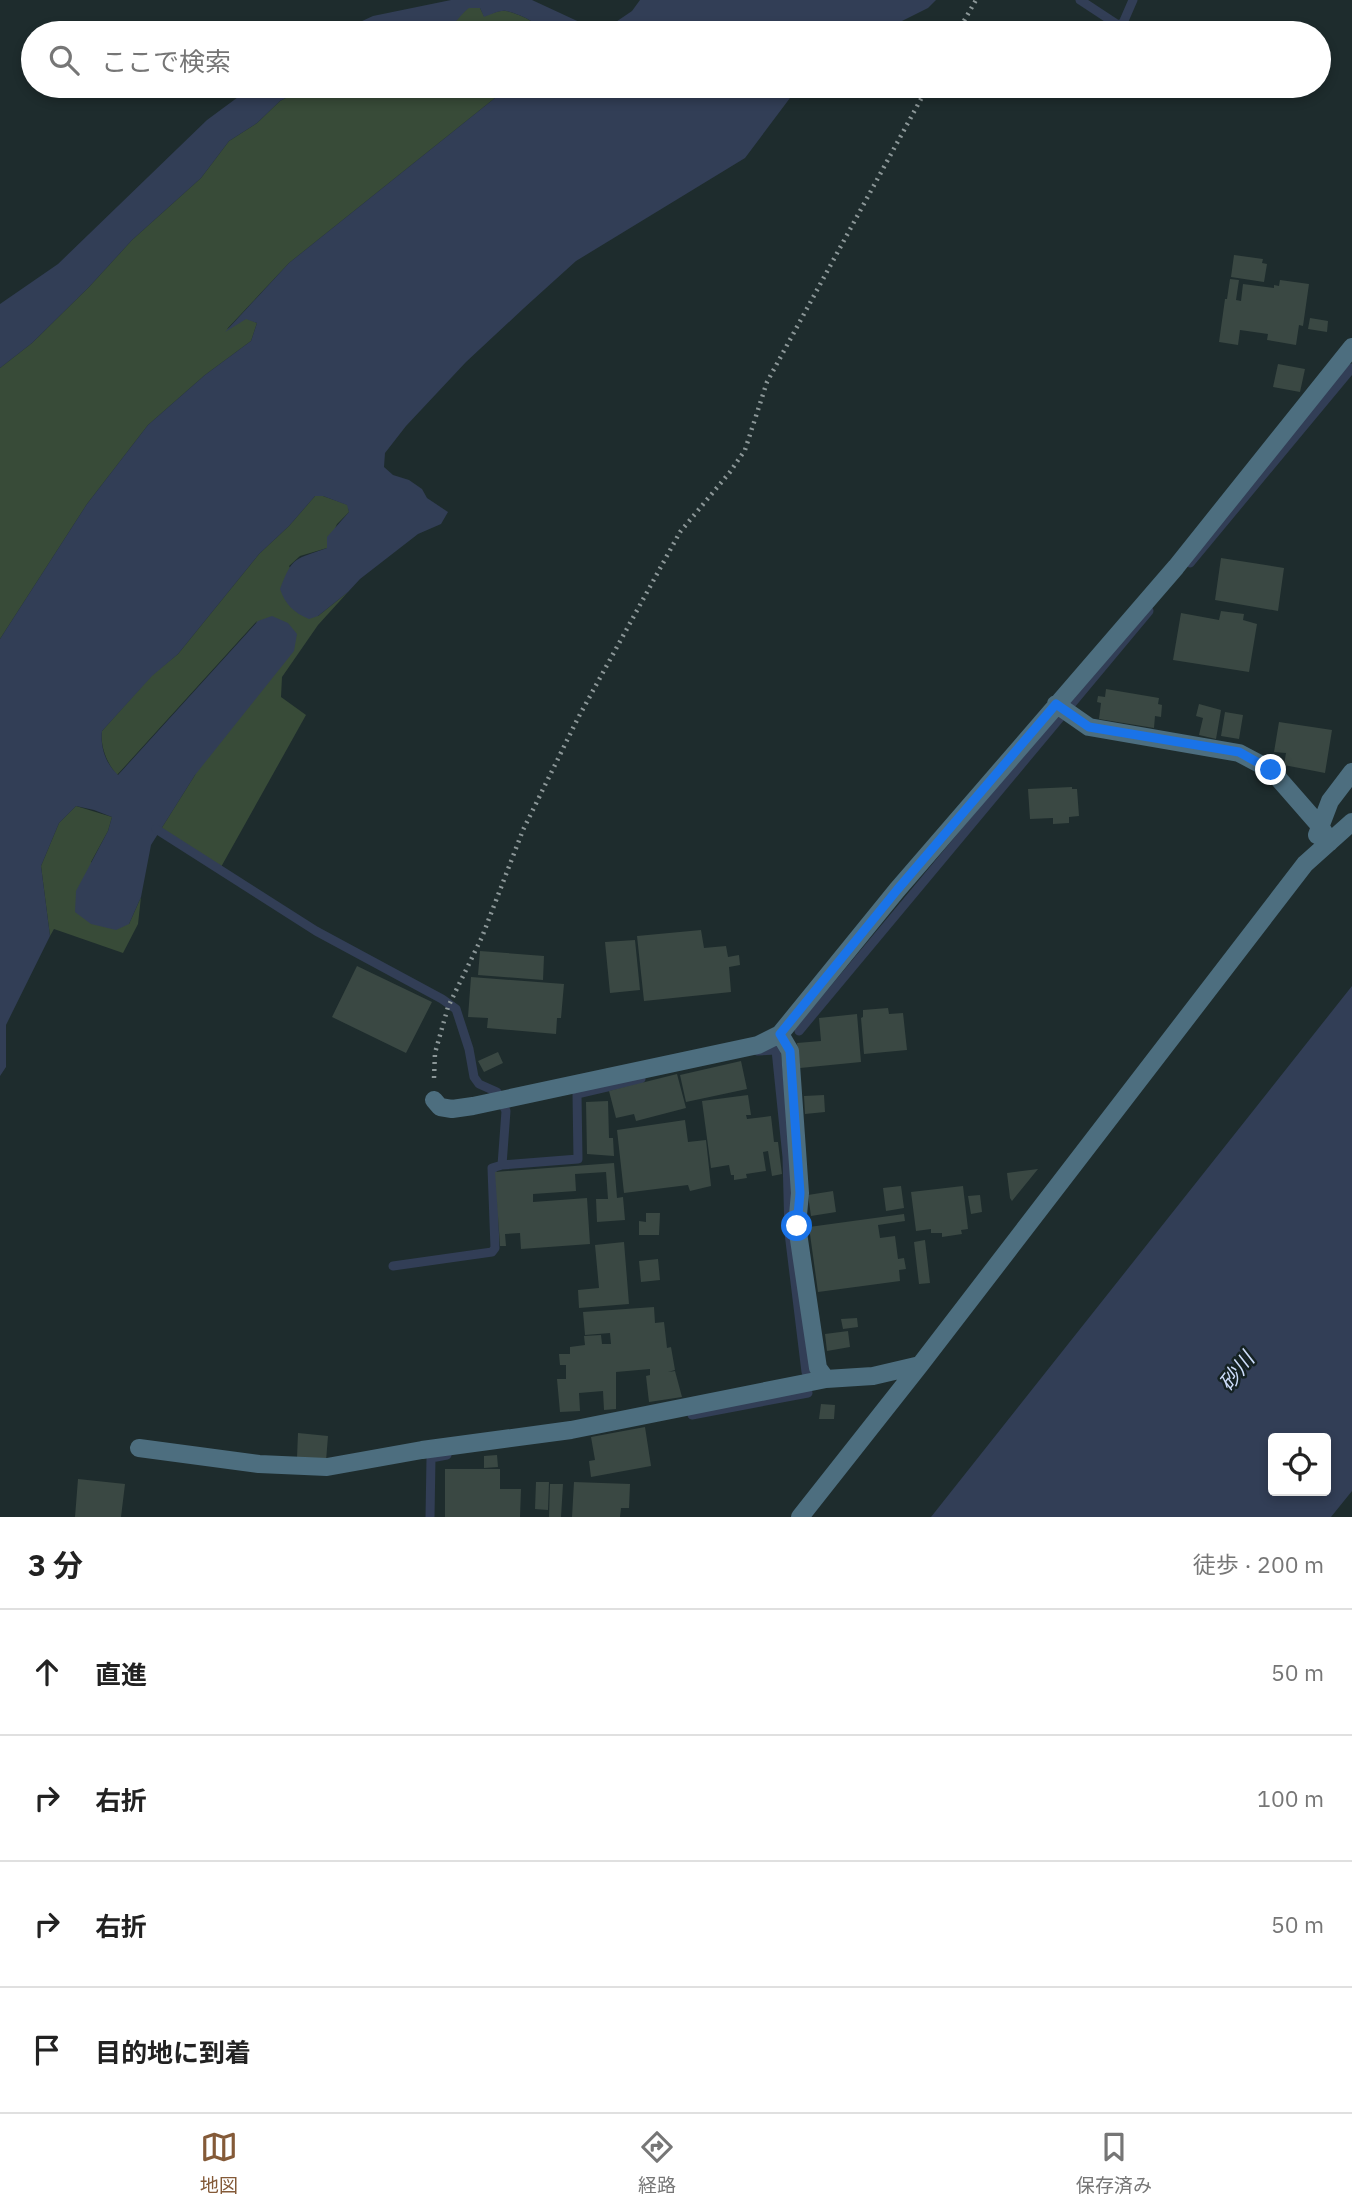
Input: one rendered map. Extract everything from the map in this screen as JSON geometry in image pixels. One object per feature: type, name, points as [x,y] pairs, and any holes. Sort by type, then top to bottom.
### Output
[{"type":"street","points":[[434,1100],[440,1107],[452,1109],[758,1045],[780,1034],[897,890],[1063,708],[1352,347]]},
{"type":"street","points":[[1063,708],[1089,727],[1239,752],[1271,770],[1320,826],[1330,842]]},
{"type":"street","points":[[1305,864],[1330,801],[1352,772]]},
{"type":"street","points":[[800,1517],[1305,864],[1352,822]]},
{"type":"street","points":[[780,1034],[790,1051],[800,1193],[797,1226],[800,1254],[818,1368],[826,1379]]},
{"type":"street","points":[[139,1448],[259,1464],[327,1467],[422,1450],[571,1430],[826,1379],[873,1376],[920,1365]]},
{"type":"path","points":[[964,21],[976,0]]},
{"type":"path","points":[[434,1100],[435,1053],[447,1007],[482,937],[523,830],[579,718],[680,531],[730,472],[744,450],[766,382],[921,98]]},
{"type":"green space","points":[[468,8],[480,8],[484,16],[506,11],[531,21],[449,21]]},
{"type":"green space","points":[[286,98],[495,98],[289,263],[227,329],[246,318],[257,323],[251,341],[205,375],[148,425],[87,504],[0,639],[0,368],[32,343],[132,240],[201,178],[229,141],[257,123]]},
{"type":"green space","points":[[315,496],[323,496],[348,505],[349,512],[337,524],[327,548],[300,556],[289,566],[318,616],[348,592],[318,625],[282,677],[281,697],[306,715],[221,867],[161,829],[195,775],[257,621],[117,775],[105,754],[102,731],[152,675],[178,654],[259,554],[289,526]]},
{"type":"green space","points":[[76,806],[112,817],[108,831],[91,862],[129,924],[141,897],[138,924],[123,953],[54,929],[50,936],[41,866],[59,823]]},
{"type":"water","points":[[451,0],[532,0],[577,21],[531,21],[503,11],[484,17],[480,8],[469,8],[456,21],[362,21],[373,16]]},
{"type":"water","points":[[640,0],[936,0],[928,8],[902,21],[617,21],[632,11]]},
{"type":"water","points":[[237,98],[286,98],[257,123],[229,141],[201,178],[132,240],[32,343],[0,368],[0,304],[58,264],[207,120]]},
{"type":"water","points":[[495,98],[790,98],[745,158],[576,261],[466,362],[406,426],[385,453],[384,467],[393,475],[409,480],[422,489],[427,498],[448,512],[441,524],[418,534],[318,616],[309,619],[291,607],[280,589],[292,564],[301,557],[327,548],[327,537],[349,512],[347,505],[323,496],[315,496],[289,526],[259,554],[178,654],[152,676],[102,731],[105,755],[118,775],[258,621],[272,616],[288,623],[297,634],[294,651],[195,775],[151,845],[141,897],[129,924],[116,930],[91,924],[75,912],[76,891],[108,831],[112,817],[76,806],[59,823],[41,866],[50,936],[6,1025],[6,1067],[0,1076],[0,639],[87,504],[148,425],[205,375],[251,341],[257,323],[246,319],[225,332],[289,263]]},
{"type":"water","name":"砂川","points":[[1352,986],[1352,1491],[1331,1517],[931,1517]]},
{"type":"building","points":[[1234,255],[1263,259],[1262,263],[1267,264],[1264,282],[1231,277]]},
{"type":"building","points":[[1230,279],[1239,280],[1236,300],[1241,301],[1243,284],[1274,288],[1274,285],[1279,286],[1280,280],[1309,284],[1303,326],[1299,325],[1296,345],[1267,340],[1268,334],[1240,330],[1238,345],[1219,342]]},
{"type":"building","points":[[1310,318],[1328,321],[1327,332],[1308,329]]},
{"type":"building","points":[[1278,364],[1305,369],[1300,392],[1273,387]]},
{"type":"building","points":[[1221,558],[1284,568],[1278,611],[1215,600]]},
{"type":"building","points":[[1221,611],[1244,614],[1243,620],[1257,624],[1249,672],[1173,660],[1181,613],[1219,620]]},
{"type":"building","points":[[1106,689],[1159,698],[1158,704],[1162,705],[1161,717],[1155,716],[1154,728],[1099,719],[1101,703],[1097,702],[1098,696],[1105,697]]},
{"type":"building","points":[[1199,704],[1221,710],[1216,739],[1199,735],[1203,718],[1196,716]]},
{"type":"building","points":[[1225,712],[1243,715],[1239,739],[1221,736]]},
{"type":"building","points":[[1279,722],[1332,730],[1325,773],[1284,765],[1286,753],[1274,752]]},
{"type":"building","points":[[1028,789],[1077,789],[1079,816],[1069,817],[1069,823],[1053,824],[1053,818],[1030,819]]},
{"type":"building","points":[[701,930],[704,948],[726,946],[728,957],[739,955],[740,965],[729,967],[731,992],[644,1001],[637,936]]},
{"type":"building","points":[[635,940],[640,990],[610,993],[605,942]]},
{"type":"building","points":[[480,951],[544,956],[543,980],[478,975]]},
{"type":"building","points":[[357,966],[432,1002],[406,1053],[332,1017]]},
{"type":"building","points":[[471,977],[564,984],[561,1018],[557,1018],[556,1034],[487,1028],[488,1018],[468,1017]]},
{"type":"building","points":[[888,1008],[889,1014],[903,1013],[907,1050],[864,1054],[861,1018],[863,1010]]},
{"type":"building","points":[[857,1014],[861,1062],[800,1068],[797,1043],[821,1041],[819,1018]]},
{"type":"building","points":[[498,1052],[503,1063],[484,1072],[478,1061]]},
{"type":"building","points":[[741,1061],[747,1089],[686,1102],[680,1075]]},
{"type":"building","points":[[677,1074],[686,1108],[636,1121],[634,1114],[616,1118],[609,1091]]},
{"type":"building","points":[[748,1095],[751,1115],[746,1115],[747,1119],[771,1116],[782,1174],[772,1176],[768,1151],[763,1152],[766,1171],[746,1174],[747,1178],[734,1180],[729,1165],[711,1168],[702,1101]]},
{"type":"building","points":[[824,1095],[825,1112],[805,1114],[804,1096]]},
{"type":"building","points":[[608,1101],[609,1138],[613,1138],[614,1156],[587,1154],[586,1102]]},
{"type":"building","points":[[685,1120],[688,1142],[706,1140],[711,1186],[690,1191],[688,1185],[624,1193],[617,1130]]},
{"type":"building","points":[[614,1163],[617,1198],[623,1197],[625,1220],[597,1222],[596,1199],[608,1199],[606,1172],[575,1174],[576,1191],[533,1194],[533,1202],[587,1198],[590,1244],[521,1249],[520,1233],[505,1234],[506,1246],[500,1246],[495,1172]]},
{"type":"building","points":[[1038,1169],[1012,1201],[1007,1173]]},
{"type":"building","points":[[901,1186],[904,1208],[886,1211],[883,1188]]},
{"type":"building","points":[[963,1186],[968,1229],[961,1230],[962,1234],[942,1237],[942,1233],[931,1233],[931,1229],[916,1231],[911,1192]]},
{"type":"building","points":[[833,1191],[836,1212],[811,1216],[808,1195]]},
{"type":"building","points":[[980,1195],[982,1212],[971,1214],[968,1196]]},
{"type":"building","points":[[646,1213],[660,1213],[659,1235],[639,1235],[639,1221],[646,1222]]},
{"type":"building","points":[[904,1214],[905,1221],[878,1225],[880,1238],[895,1236],[898,1259],[904,1258],[906,1269],[899,1270],[900,1281],[818,1292],[809,1227]]},
{"type":"building","points":[[925,1240],[930,1283],[919,1284],[914,1242]]},
{"type":"building","points":[[624,1242],[629,1304],[579,1308],[578,1290],[599,1288],[595,1245]]},
{"type":"building","points":[[658,1259],[660,1280],[641,1282],[639,1261]]},
{"type":"building","points":[[654,1307],[655,1323],[664,1322],[667,1348],[671,1347],[675,1370],[668,1372],[675,1371],[682,1397],[649,1402],[646,1376],[650,1375],[650,1369],[616,1372],[616,1409],[604,1410],[603,1391],[579,1393],[580,1411],[560,1412],[557,1379],[566,1379],[566,1365],[560,1365],[559,1354],[570,1354],[570,1347],[585,1345],[584,1336],[601,1335],[602,1344],[611,1344],[610,1333],[585,1335],[583,1312]]},
{"type":"building","points":[[857,1318],[858,1327],[843,1329],[841,1319]]},
{"type":"building","points":[[848,1331],[850,1347],[827,1351],[825,1334]]},
{"type":"building","points":[[821,1404],[835,1405],[834,1419],[819,1419]]},
{"type":"building","points":[[645,1427],[651,1466],[591,1477],[589,1461],[595,1460],[591,1437]]},
{"type":"building","points":[[298,1433],[328,1436],[326,1461],[297,1458]]},
{"type":"building","points":[[497,1455],[498,1467],[484,1468],[484,1456]]},
{"type":"building","points":[[445,1469],[500,1469],[500,1489],[521,1489],[520,1517],[445,1517]]},
{"type":"building","points":[[78,1479],[125,1484],[121,1517],[75,1517]]},
{"type":"building","points":[[536,1482],[549,1482],[548,1510],[535,1509]]},
{"type":"building","points":[[574,1482],[630,1484],[629,1508],[621,1508],[620,1517],[572,1517]]},
{"type":"building","points":[[550,1484],[563,1484],[561,1517],[549,1517]]},
{"type":"waterway","points":[[1080,0],[1112,21]]},
{"type":"waterway","points":[[1124,21],[1133,0]]},
{"type":"waterway","points":[[1190,563],[1352,368]]},
{"type":"waterway","points":[[799,1031],[1149,611]]},
{"type":"waterway","points":[[156,829],[316,931],[456,1009],[469,1049],[474,1077],[479,1084],[497,1092],[506,1111],[502,1165]]},
{"type":"waterway","points":[[779,1047],[776,1050],[787,1157],[789,1233],[806,1372]]},
{"type":"waterway","points":[[757,1051],[776,1050]]},
{"type":"waterway","points":[[393,1266],[492,1252],[495,1248],[492,1168],[578,1159],[577,1094],[641,1079]]},
{"type":"waterway","points":[[692,1415],[808,1393],[807,1390]]},
{"type":"waterway","points":[[430,1517],[431,1458],[447,1455]]},
{"type":"route","points":[[797,1226],[800,1193],[790,1051],[780,1034],[897,890],[1056,704],[1089,727],[1239,752],[1271,770]]}]
